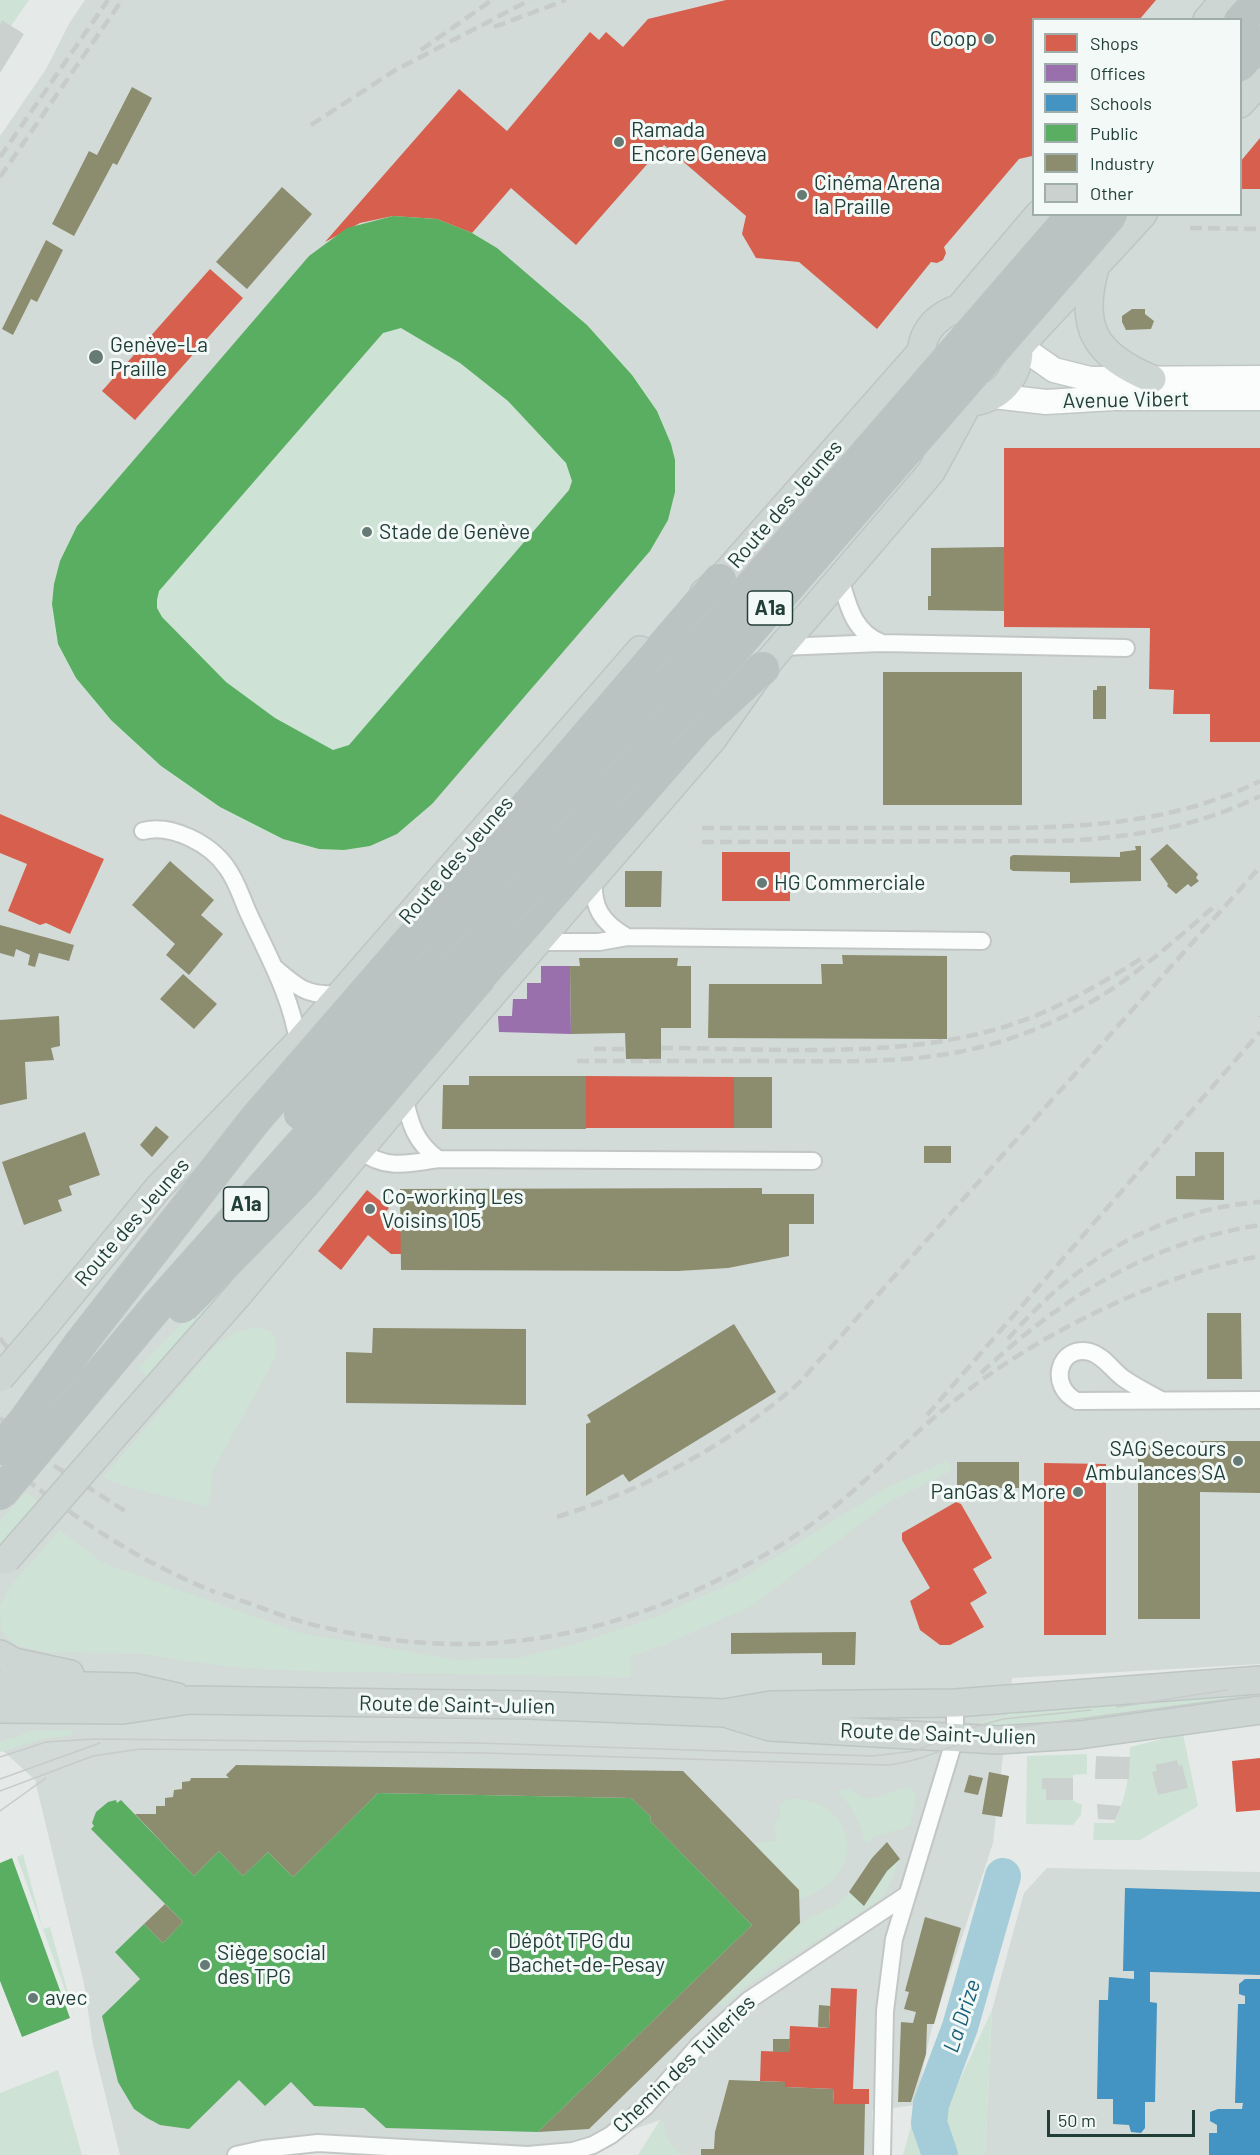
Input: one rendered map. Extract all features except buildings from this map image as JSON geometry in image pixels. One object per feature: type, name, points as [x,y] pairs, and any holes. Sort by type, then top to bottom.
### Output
[{"type":"highway","points":[[1242,19],[1259,0]]},
{"type":"highway","points":[[1242,63],[1260,42]]},
{"type":"highway","name":"A1a","points":[[0,1449],[89,1356],[277,1141],[412,978],[1072,216]]},
{"type":"highway","name":"A1a","points":[[0,1494],[166,1297],[429,1001],[1110,216]]},
{"type":"highway","points":[[24,1422],[213,1171],[720,580]]},
{"type":"highway","points":[[70,1413],[168,1321],[304,1183],[698,728],[772,657]]},
{"type":"main road","points":[[1209,18],[1224,0]]},
{"type":"main road","points":[[1242,102],[1260,82]]},
{"type":"main road","points":[[960,307],[1037,216]]},
{"type":"main road","points":[[3,1563],[238,1295],[405,1096],[712,741],[772,657],[931,472],[981,399],[1011,377],[1020,345],[1070,291],[1095,268],[1141,216]]},
{"type":"main road","points":[[1095,268],[1087,311],[1089,324],[1099,344],[1124,367],[1152,379]]},
{"type":"main road","points":[[981,399],[950,398],[934,387],[927,376],[921,352],[926,333],[934,321],[946,312],[960,307],[987,309],[999,316],[1017,336],[1020,345]]},
{"type":"main road","name":"Avenue Vibert","points":[[1020,345],[1054,370],[1070,376],[1090,379],[1260,378]]},
{"type":"main road","name":"Route des Jeunes","points":[[0,1378],[158,1188],[298,1043],[636,654],[720,580],[921,352]]},
{"type":"main road","name":"Avenue Vibert","points":[[981,399],[1046,402],[1260,398]]},
{"type":"main road","points":[[270,1074],[360,1150]]},
{"type":"main road","points":[[0,1654],[14,1662],[133,1687]]},
{"type":"main road","name":"Route de Saint-Julien","points":[[0,1709],[123,1710],[190,1701],[529,1705],[724,1713],[771,1705],[955,1703],[1260,1680]]},
{"type":"main road","name":"Route de Saint-Julien","points":[[0,1684],[133,1687],[190,1701]]},
{"type":"main road","name":"Route de Saint-Julien","points":[[724,1713],[771,1727],[998,1740],[1070,1736],[1260,1710]]},
{"type":"street","points":[[840,579],[852,618],[871,639],[882,643]]},
{"type":"street","points":[[772,657],[882,643],[1126,648]]},
{"type":"street","points":[[143,831],[155,828],[192,839],[228,868],[274,967],[295,1025],[298,1043]]},
{"type":"street","points":[[594,878],[593,892],[598,913],[605,922],[627,937]]},
{"type":"street","points":[[539,942],[599,942],[627,937],[982,940]]},
{"type":"street","points":[[274,967],[305,991],[324,995],[342,993]]},
{"type":"street","points":[[405,1096],[414,1134],[424,1149],[438,1159]]},
{"type":"street","points":[[360,1150],[373,1161],[389,1165],[438,1159],[813,1161]]},
{"type":"street","points":[[1159,1399],[1121,1376],[1093,1353],[1077,1352],[1070,1356],[1060,1369],[1058,1377],[1064,1392],[1077,1401],[1260,1400]]},
{"type":"street","points":[[882,2155],[885,2011],[894,1939],[905,1896],[927,1835],[955,1738],[955,1703]]},
{"type":"street","name":"Chemin des Tuileries","points":[[236,2155],[263,2149],[318,2143],[528,2155],[596,2150],[635,2116],[698,2046],[749,2000],[905,1896]]},
{"type":"shaded area","points":[[85,0],[1260,0],[1260,1664],[1012,1678],[993,1843],[931,2031],[915,2105],[872,2111],[874,2155],[682,2155],[676,2152],[664,2134],[664,2124],[660,2120],[573,2151],[318,2143],[236,2155],[120,2155],[93,2045],[84,1984],[35,1780],[0,1748],[0,136],[46,69],[70,22]]},
{"type":"shaded area","points":[[1047,1868],[1260,1872],[1260,2155],[985,2155],[992,2010],[1024,1893]]},
{"type":"green space","points":[[0,0],[29,0],[11,26],[2,21],[0,24]]},
{"type":"green space","name":"Stade de Genève","points":[[393,216],[433,220],[467,229],[507,256],[581,319],[627,367],[647,394],[663,422],[673,450],[676,479],[668,516],[650,551],[432,804],[412,822],[391,836],[367,846],[341,850],[305,846],[264,831],[220,808],[177,779],[137,746],[102,711],[75,677],[58,644],[52,614],[53,599],[59,569],[77,526],[309,256],[347,228]]},
{"type":"green space","points":[[281,1225],[148,1378],[138,1368]]},
{"type":"green space","points":[[254,1327],[267,1330],[274,1335],[275,1358],[212,1472],[209,1507],[136,1489],[103,1478],[216,1345],[235,1333]]},
{"type":"green space","points":[[947,1461],[953,1470],[889,1502],[753,1605],[666,1644],[630,1656],[631,1677],[298,1671],[223,1666],[136,1653],[46,1652],[16,1645],[1,1631],[0,1606],[9,1588],[60,1530],[103,1563],[300,1633],[456,1660],[518,1658],[573,1645],[653,1618],[738,1581],[884,1489]]},
{"type":"green space","points":[[26,1492],[38,1502],[0,1546],[0,1521]]},
{"type":"green space","points":[[1260,1691],[1260,1700],[1121,1720],[1016,1727],[981,1726],[980,1723],[987,1719],[1018,1713]]},
{"type":"green space","points":[[72,1730],[73,1735],[42,1739],[0,1752],[0,1742],[33,1731]]},
{"type":"green space","points":[[1183,1734],[1198,1806],[1140,1840],[1093,1840],[1094,1823],[1114,1823],[1122,1804],[1129,1768],[1130,1747]]},
{"type":"green space","points":[[1087,1754],[1087,1774],[1073,1775],[1073,1801],[1082,1805],[1081,1815],[1073,1825],[1026,1824],[1027,1756]]},
{"type":"green space","points":[[910,1787],[916,1794],[910,1826],[871,1838],[870,1842],[865,1843],[855,1815],[837,1791],[851,1789],[857,1795],[871,1798]]},
{"type":"green space","points":[[796,1798],[819,1805],[835,1816],[844,1830],[847,1846],[844,1862],[835,1878],[820,1890],[799,1899],[799,1890],[753,1843],[776,1841],[775,1820],[780,1819],[780,1805],[786,1800]]},
{"type":"green space","points":[[23,1854],[43,1929],[50,1927],[74,2015],[17,1857]]},
{"type":"green space","points":[[900,1859],[887,1890],[879,1900],[751,1983],[722,2007],[718,2003],[800,1923],[835,1906],[849,1892],[864,1905],[887,1871]]},
{"type":"green space","points":[[992,2010],[985,2155],[903,2155],[921,2091],[957,2086]]},
{"type":"green space","points":[[58,2070],[82,2155],[0,2155],[0,2093]]},
{"type":"green space","points":[[660,2120],[664,2123],[669,2142],[682,2155],[638,2155]]},
{"type":"waterway","name":"La Drize","points":[[940,2155],[929,2123],[931,2104],[960,2027],[1003,1876]]},
{"type":"tram line","points":[[1117,1707],[1227,1690]]},
{"type":"tram line","points":[[0,1791],[93,1756],[140,1749],[485,1753],[887,1765],[917,1759],[1003,1729],[1260,1695]]},
{"type":"tram line","points":[[0,1757],[46,1742],[94,1739],[477,1743],[872,1756],[915,1751],[967,1729],[1003,1719],[1091,1710]]},
{"type":"tram line","points":[[0,1779],[100,1743]]},
{"type":"tram line","points":[[0,1811],[46,1778]]},
{"type":"railway","points":[[0,157],[108,0]]},
{"type":"railway","points":[[0,177],[122,0]]},
{"type":"railway","points":[[421,50],[492,0]]},
{"type":"railway","points":[[311,125],[394,71],[530,0]]},
{"type":"railway","points":[[494,27],[566,0]]},
{"type":"railway","points":[[1190,228],[1260,229]]},
{"type":"railway","points":[[702,828],[1018,828],[1100,824],[1181,810],[1221,798],[1260,781]]},
{"type":"railway","points":[[702,842],[1060,841],[1112,837],[1188,823],[1212,816],[1260,796]]},
{"type":"railway","points":[[557,1517],[623,1493],[685,1463],[744,1426],[799,1383],[1260,867]]},
{"type":"railway","points":[[577,1061],[897,1060],[970,1050],[1007,1040],[1084,1006],[1153,959],[1217,904]]},
{"type":"railway","points":[[661,1048],[836,1050],[924,1044],[966,1037],[1025,1020],[1061,1004],[1145,956]]},
{"type":"railway","points":[[927,1415],[1260,1032]]},
{"type":"railway","points":[[594,1049],[626,1049]]},
{"type":"railway","points":[[1008,1339],[1061,1286],[1089,1264],[1120,1245],[1186,1216],[1222,1207],[1260,1202]]},
{"type":"railway","points":[[981,1373],[1043,1321],[1109,1277],[1181,1245],[1220,1233],[1260,1225]]},
{"type":"railway","points":[[223,1594],[299,1621],[359,1635],[454,1644],[500,1643],[545,1637],[591,1628],[637,1614],[705,1586],[789,1540],[846,1497],[954,1401],[986,1377],[1059,1331],[1139,1293],[1180,1277],[1260,1256]]},
{"type":"railway","points":[[0,1338],[25,1371]]},
{"type":"railway","points":[[0,1418],[50,1463],[125,1511]]},
{"type":"railway","points":[[11,1468],[109,1538],[160,1567],[215,1592]]},
{"type":"place","name":"Coop","points":[[989,39]]},
{"type":"place","name":"Ramada Encore Geneva","points":[[619,142]]},
{"type":"place","name":"Cinéma Arena la Praille","points":[[802,195]]},
{"type":"place","name":"Genève-La Praille","points":[[96,357]]},
{"type":"place","name":"Stade de Genève","points":[[367,532]]},
{"type":"place","name":"HG Commerciale","points":[[762,883]]},
{"type":"place","name":"Co-working Les Voisins 105","points":[[370,1209]]},
{"type":"place","name":"SAG Secours Ambulances SA","points":[[1238,1461]]},
{"type":"place","name":"PanGas & More","points":[[1078,1492]]},
{"type":"place","name":"Dépôt TPG du Bachet-de-Pesay","points":[[496,1953]]},
{"type":"place","name":"Siège social des TPG","points":[[205,1965]]},
{"type":"place","name":"avec","points":[[33,1998]]}]
